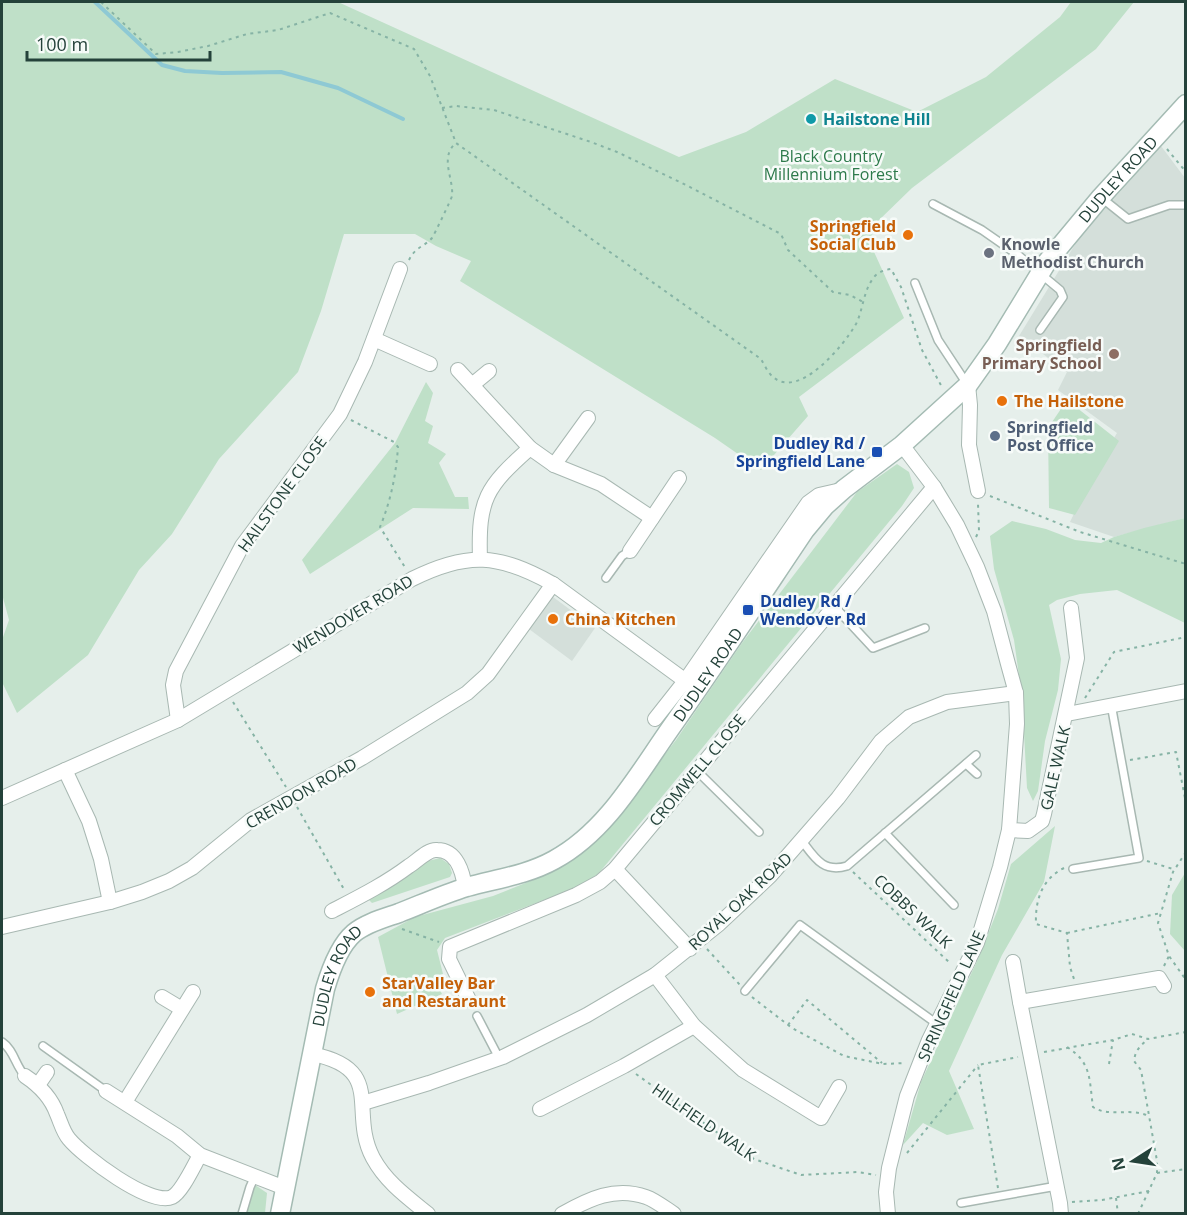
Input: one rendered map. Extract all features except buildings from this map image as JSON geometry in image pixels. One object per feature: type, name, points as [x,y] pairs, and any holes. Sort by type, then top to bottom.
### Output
[{"type":"main road","name":"DUDLEY ROAD","points":[[280,1214],[325,989],[332,967],[354,933],[380,920],[465,888],[534,869],[554,861],[577,846],[595,830],[621,798],[691,686],[805,530],[843,489],[902,445],[968,386],[997,344],[1039,273],[1069,233],[1185,104]]},
{"type":"street","name":"HAILSTONE CLOSE","points":[[178,720],[172,685],[176,671],[242,546],[340,414],[374,339],[400,269]]},
{"type":"street","points":[[374,339],[430,364]]},
{"type":"street","points":[[458,370],[530,448],[554,465],[601,484],[652,518]]},
{"type":"street","points":[[472,385],[489,371]]},
{"type":"street","points":[[968,386],[969,445],[978,491]]},
{"type":"street","points":[[554,465],[588,418]]},
{"type":"street","name":"SPRINGFIELD LANE","points":[[888,1214],[886,1192],[888,1176],[907,1096],[937,1024],[977,944],[1010,831],[1016,761],[1016,693],[994,611],[967,545],[934,486],[902,445]]},
{"type":"street","points":[[480,559],[479,526],[483,506],[490,489],[530,448]]},
{"type":"street","points":[[630,551],[679,478]]},
{"type":"street","name":"CROMWELL CLOSE","points":[[450,947],[576,895],[600,882],[615,869],[934,486]]},
{"type":"street","name":"WENDOVER ROAD","points":[[2,798],[178,720],[412,579],[427,571],[453,563],[480,559],[497,560],[532,572],[553,584],[691,686]]},
{"type":"street","name":"CRENDON ROAD","points":[[2,927],[110,902],[141,892],[192,868],[250,820],[362,758],[467,693],[488,674],[553,584]]},
{"type":"street","name":"GALE WALK","points":[[1010,831],[1028,831],[1042,821],[1072,712],[1077,658],[1071,608]]},
{"type":"street","points":[[655,718],[691,686]]},
{"type":"street","name":"GALE WALK","points":[[1072,712],[1185,691]]},
{"type":"street","name":"ROYAL OAK ROAD","points":[[363,1103],[499,1058],[587,1015],[655,975],[690,949],[770,876],[838,798],[881,741],[909,717],[947,702],[1016,693]]},
{"type":"street","points":[[65,770],[89,821],[101,859],[110,902]]},
{"type":"street","points":[[332,910],[381,886],[437,849],[457,861],[463,872],[465,888]]},
{"type":"street","points":[[615,869],[690,949]]},
{"type":"street","points":[[450,947],[449,959],[469,1000]]},
{"type":"street","points":[[1013,963],[1060,1208]]},
{"type":"street","points":[[655,975],[694,1026],[743,1070],[821,1119],[839,1088]]},
{"type":"street","points":[[1020,1002],[1159,978],[1164,986]]},
{"type":"street","points":[[125,1102],[193,992]]},
{"type":"street","points":[[162,997],[182,1009]]},
{"type":"street","points":[[540,1109],[624,1066],[694,1026]]},
{"type":"street","points":[[312,1054],[329,1057],[349,1069],[357,1078],[362,1088],[366,1141],[373,1157],[396,1188],[428,1214]]},
{"type":"street","points":[[38,1085],[47,1072]]},
{"type":"street","points":[[25,1076],[38,1085],[51,1101],[70,1140],[113,1176],[138,1191],[165,1198],[171,1197],[177,1193],[200,1155]]},
{"type":"street","points":[[106,1091],[177,1136],[200,1155],[285,1188]]},
{"type":"street","points":[[562,1214],[584,1202],[614,1192],[626,1192],[647,1197],[674,1214]]},
{"type":"lane","points":[[1101,197],[1128,219],[1168,205],[1185,204]]},
{"type":"lane","points":[[933,204],[982,230],[1018,255],[1060,290],[1063,297],[1041,330]]},
{"type":"lane","points":[[915,283],[938,340],[968,386]]},
{"type":"lane","points":[[606,578],[622,556],[630,551]]},
{"type":"lane","points":[[834,606],[873,648],[925,628]]},
{"type":"lane","points":[[1073,869],[1139,858],[1111,704]]},
{"type":"lane","points":[[802,841],[818,862],[830,868],[847,866],[976,755]]},
{"type":"lane","points":[[966,764],[977,774]]},
{"type":"lane","points":[[697,771],[759,832]]},
{"type":"lane","points":[[885,832],[954,905]]},
{"type":"lane","points":[[746,991],[800,925],[937,1024]]},
{"type":"lane","points":[[477,1016],[499,1058]]},
{"type":"lane","points":[[2,1042],[9,1047],[19,1069],[25,1076]]},
{"type":"lane","points":[[43,1046],[106,1091]]},
{"type":"lane","points":[[242,1214],[255,1176]]},
{"type":"lane","points":[[962,1203],[1057,1186]]},
{"type":"path","points":[[101,2],[156,54],[178,52],[247,34],[278,30],[330,13],[414,49],[430,76],[456,143],[761,359],[771,376],[783,382],[795,382],[825,364],[857,323],[872,278],[882,270],[891,269],[901,287],[922,350],[950,402]]},
{"type":"path","points":[[442,108],[456,106],[494,110],[617,152],[781,234],[788,250],[833,292],[850,295],[863,303]]},
{"type":"path","points":[[1157,135],[1185,172]]},
{"type":"path","points":[[400,269],[416,249],[432,238],[448,207],[452,196],[448,153],[456,143]]},
{"type":"path","points":[[340,414],[394,442],[398,447],[392,494],[381,526],[412,579]]},
{"type":"path","points":[[967,545],[976,538],[979,531],[978,491],[1080,532],[1185,564]]},
{"type":"path","points":[[1072,712],[1114,652],[1185,637]]},
{"type":"path","points":[[1122,762],[1176,752],[1185,803]]},
{"type":"path","points":[[1185,852],[1175,870],[1158,923],[1169,956],[1185,980]]},
{"type":"path","points":[[1139,858],[1175,870]]},
{"type":"path","name":"COBBS WALK","points":[[847,866],[962,974]]},
{"type":"path","points":[[1073,869],[1063,868],[1045,882],[1035,906],[1036,924],[1067,933],[1161,914]]},
{"type":"path","points":[[380,920],[450,947]]},
{"type":"path","points":[[1067,933],[1070,967],[1078,992]]},
{"type":"path","points":[[690,949],[705,948],[746,991],[788,1025],[844,1056],[883,1064],[920,1063]]},
{"type":"path","points":[[788,1025],[807,1000],[883,1064]]},
{"type":"path","points":[[903,1158],[978,1065],[1113,1040],[1132,1034],[1148,1039],[1185,1032]]},
{"type":"path","points":[[1138,1214],[1157,1173],[1141,1070],[1134,1061],[1140,1046],[1148,1039]]},
{"type":"path","points":[[1109,1064],[1113,1040]]},
{"type":"path","points":[[1067,1047],[1086,1063],[1093,1107],[1100,1111],[1138,1111],[1149,1116]]},
{"type":"path","points":[[978,1065],[1000,1196]]},
{"type":"path","name":"HILLFIELD WALK","points":[[624,1066],[754,1160],[801,1175],[858,1172],[888,1176]]},
{"type":"path","points":[[1157,1173],[1185,1169]]},
{"type":"path","points":[[1060,1208],[1150,1190]]},
{"type":"path","points":[[1116,1198],[1118,1214]]},
{"type":"shaded area","name":"Springfield Primary School","points":[[1161,146],[1185,178],[1185,518],[1114,537],[1070,522],[1096,468],[1117,433],[1058,390],[1067,372],[1019,336],[1079,238]]},
{"type":"shaded area","points":[[553,597],[595,628],[572,661],[529,629]]},
{"type":"green space","name":"Black Country Millennium Forest","points":[[2,2],[338,2],[679,157],[746,132],[835,79],[917,112],[986,77],[1060,17],[1071,2],[1134,2],[1096,49],[912,188],[875,224],[870,243],[904,318],[799,397],[808,416],[761,470],[715,438],[460,281],[471,261],[415,234],[344,234],[321,311],[298,372],[219,459],[172,534],[139,570],[88,655],[17,713],[2,682],[2,640],[9,620],[2,594]]},
{"type":"green space","points":[[426,382],[433,393],[425,421],[433,426],[428,443],[446,454],[439,463],[455,497],[468,497],[469,509],[413,508],[310,574],[302,560],[395,443]]},
{"type":"green space","points":[[1067,400],[1119,441],[1075,515],[1049,508],[1048,428]]},
{"type":"green space","points":[[897,464],[909,472],[914,488],[902,506],[599,873],[583,885],[445,938],[437,950],[443,974],[434,979],[442,994],[397,1014],[378,937],[415,917],[493,896],[548,874],[585,850],[607,829],[676,740],[742,643],[857,492]]},
{"type":"green space","points":[[1185,518],[1185,623],[1117,590],[1080,594],[1057,600],[1049,605],[1061,659],[1058,690],[1045,741],[1038,791],[1033,801],[1027,788],[1022,697],[1014,640],[994,569],[990,536],[1012,521],[1046,529],[1075,540],[1101,543],[1144,528]]},
{"type":"green space","points":[[1055,826],[1044,882],[1002,955],[949,1071],[974,1129],[947,1135],[923,1123],[903,1145],[921,1082],[978,959],[998,909],[1011,864]]},
{"type":"green space","points":[[440,858],[449,864],[452,873],[450,877],[372,903],[368,899],[428,861]]},
{"type":"green space","points":[[1185,873],[1185,951],[1170,934],[1172,895]]},
{"type":"green space","points":[[252,1183],[267,1193],[265,1213],[244,1214]]},
{"type":"waterway","points":[[95,2],[162,65],[185,71],[281,72],[338,88],[403,119]]},
{"type":"place","name":"Hailstone Hill","points":[[811,119]]},
{"type":"place","name":"Springfield Social Club","points":[[908,235]]},
{"type":"place","name":"Knowle Methodist Church","points":[[989,253]]},
{"type":"place","name":"Springfield Primary School","points":[[1114,354]]},
{"type":"place","name":"The Hailstone","points":[[1002,401]]},
{"type":"place","name":"Springfield Post Office","points":[[995,436]]},
{"type":"place","name":"Dudley Rd / Springfield Lane","points":[[877,452]]},
{"type":"place","name":"Dudley Rd / Wendover Rd","points":[[748,610]]},
{"type":"place","name":"China Kitchen","points":[[553,619]]},
{"type":"place","name":"StarValley Bar and Restaraunt","points":[[370,992]]}]
